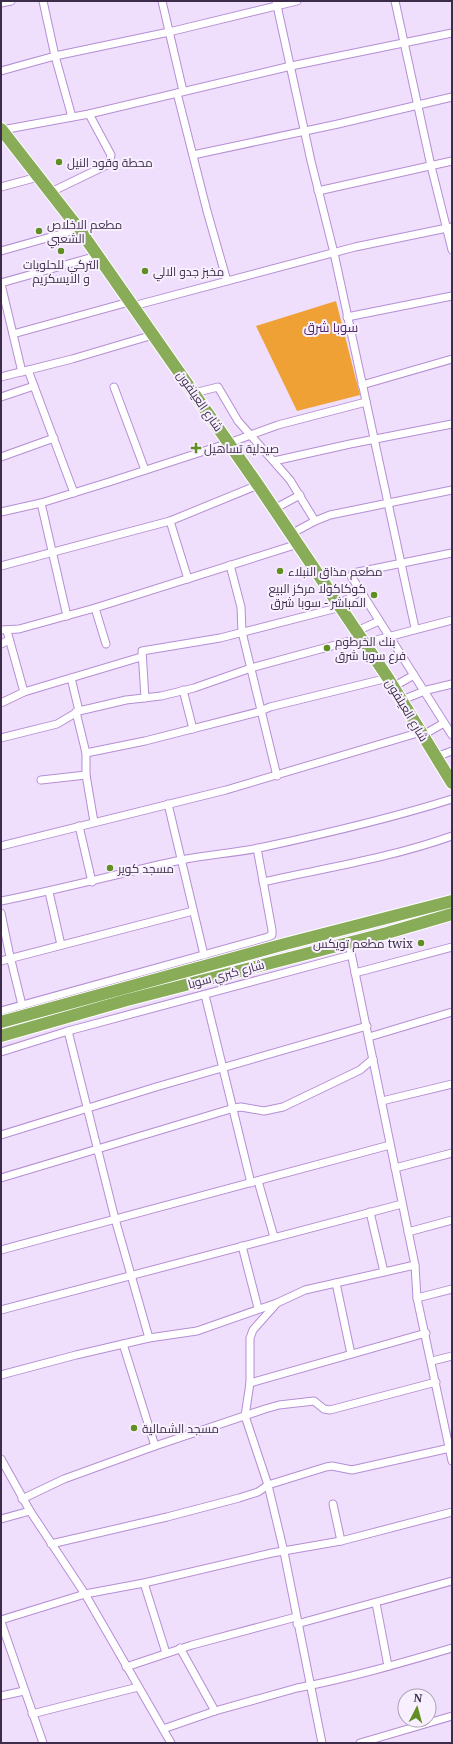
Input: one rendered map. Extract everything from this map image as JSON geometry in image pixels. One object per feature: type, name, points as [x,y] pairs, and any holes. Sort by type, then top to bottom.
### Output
[{"type":"highway","name":"شارع العيلفون","points":[[2,129],[79,229],[258,485],[391,682],[452,782]]},
{"type":"highway","name":"شارع كبري سوبا","points":[[1,1022],[285,944],[452,901]]},
{"type":"highway","name":"شارع كبري سوبا","points":[[1,1036],[289,957],[350,949],[452,914]]},
{"type":"highway","points":[[285,944],[289,957]]},
{"type":"street","points":[[1,3],[11,1]]},
{"type":"street","points":[[43,1],[55,56],[72,117]]},
{"type":"street","points":[[162,1],[193,155],[227,281]]},
{"type":"street","points":[[1,71],[55,56],[169,32],[277,3],[297,1]]},
{"type":"street","points":[[394,1],[419,105],[431,166],[449,228],[452,250]]},
{"type":"street","points":[[277,3],[318,191],[334,253],[415,628]]},
{"type":"street","points":[[2,129],[89,114],[291,66],[452,33]]},
{"type":"street","points":[[193,155],[305,132],[452,97]]},
{"type":"street","points":[[51,192],[109,164],[111,155],[89,114]]},
{"type":"street","points":[[318,191],[452,161]]},
{"type":"street","points":[[1,187],[38,177]]},
{"type":"street","points":[[13,334],[334,253],[449,228]]},
{"type":"street","points":[[1,251],[79,229]]},
{"type":"street","points":[[74,493],[34,386],[25,371],[4,312],[1,283],[97,256]]},
{"type":"street","points":[[347,318],[452,296]]},
{"type":"street","points":[[1,377],[107,349],[153,335]]},
{"type":"street","points":[[362,385],[452,359]]},
{"type":"street","points":[[1,397],[34,386]]},
{"type":"street","points":[[194,393],[217,386],[238,421],[290,480],[315,521]]},
{"type":"street","points":[[114,387],[145,470]]},
{"type":"street","points":[[1,512],[41,503],[74,493],[229,443],[250,434],[278,425],[366,402]]},
{"type":"street","points":[[274,461],[452,424]]},
{"type":"street","points":[[1,457],[54,438]]},
{"type":"street","points":[[1,566],[170,521],[258,485]]},
{"type":"street","points":[[291,534],[330,515],[452,490]]},
{"type":"street","points":[[274,509],[300,495]]},
{"type":"street","points":[[41,503],[67,616]]},
{"type":"street","points":[[170,521],[188,579]]},
{"type":"street","points":[[24,692],[9,640],[4,631],[95,608],[298,544]]},
{"type":"street","points":[[452,553],[353,573],[351,577],[452,735]]},
{"type":"street","points":[[230,565],[241,611],[242,632],[277,776]]},
{"type":"street","points":[[145,698],[140,652],[220,638],[242,632],[340,605],[360,592]]},
{"type":"street","points":[[95,608],[106,644]]},
{"type":"street","points":[[1,738],[57,724],[78,712],[121,701],[145,698],[183,690],[251,668],[361,637],[389,636],[415,628],[452,620]]},
{"type":"street","points":[[361,637],[379,621]]},
{"type":"street","points":[[1,644],[9,640]]},
{"type":"street","points":[[1,703],[24,692],[141,657]]},
{"type":"street","points":[[86,753],[145,741],[193,729],[270,707],[391,682],[414,675]]},
{"type":"street","points":[[71,678],[86,753],[86,775],[94,822]]},
{"type":"street","points":[[402,700],[452,684]]},
{"type":"street","points":[[183,690],[193,729]]},
{"type":"street","points":[[1,846],[277,776],[422,733],[444,723]]},
{"type":"street","points":[[436,757],[452,751]]},
{"type":"street","points":[[41,780],[86,775]]},
{"type":"street","points":[[1,901],[49,892],[182,860],[257,848],[382,819],[452,799]]},
{"type":"street","points":[[168,804],[204,955]]},
{"type":"street","points":[[79,826],[92,882]]},
{"type":"street","points":[[263,882],[328,870],[386,856],[452,836]]},
{"type":"street","points":[[1,1011],[268,938],[272,935],[257,848]]},
{"type":"street","points":[[49,892],[61,945]]},
{"type":"street","points":[[1,961],[193,911]]},
{"type":"street","points":[[1,913],[10,959],[22,1005]]},
{"type":"street","points":[[355,973],[452,947]]},
{"type":"street","points":[[1,1052],[68,1031],[205,994],[350,949],[415,1265],[417,1298],[449,1432],[452,1461]]},
{"type":"street","points":[[205,994],[234,1108],[255,1182],[274,1238]]},
{"type":"street","points":[[369,1037],[452,1012]]},
{"type":"street","points":[[1,1135],[156,1087],[367,1026]]},
{"type":"street","points":[[68,1031],[115,1219],[149,1338]]},
{"type":"street","points":[[1,1178],[234,1108],[241,1107],[264,1111],[283,1107],[360,1070],[373,1059]]},
{"type":"street","points":[[382,1101],[452,1084]]},
{"type":"street","points":[[1,1250],[390,1145]]},
{"type":"street","points":[[395,1168],[452,1153]]},
{"type":"street","points":[[1,1310],[131,1277],[402,1204]]},
{"type":"street","points":[[370,1212],[384,1272]]},
{"type":"street","points":[[408,1232],[452,1220]]},
{"type":"street","points":[[242,1246],[258,1308]]},
{"type":"street","points":[[1,1375],[149,1338],[198,1331],[258,1308],[277,1303],[305,1290],[415,1265]]},
{"type":"street","points":[[336,1283],[351,1354]]},
{"type":"street","points":[[417,1298],[452,1288]]},
{"type":"street","points":[[277,1303],[253,1330],[250,1338],[250,1383],[245,1416],[268,1484],[284,1552],[296,1620],[322,1743]]},
{"type":"street","points":[[250,1383],[426,1332]]},
{"type":"street","points":[[123,1344],[155,1446]]},
{"type":"street","points":[[432,1361],[452,1356]]},
{"type":"street","points":[[22,1499],[64,1479],[155,1446],[279,1406],[314,1401],[320,1407],[330,1410],[436,1382]]},
{"type":"street","points":[[51,1544],[167,1517],[239,1498],[258,1492],[268,1484],[326,1467],[332,1466],[352,1470],[450,1448]]},
{"type":"street","points":[[1,1459],[22,1499],[85,1594],[171,1743]]},
{"type":"street","points":[[333,1504],[340,1541]]},
{"type":"street","points":[[1,1519],[30,1511]]},
{"type":"street","points":[[43,1743],[1,1621],[85,1594],[272,1553],[340,1541],[452,1512]]},
{"type":"street","points":[[126,1667],[180,1648],[296,1620],[376,1603],[452,1581]]},
{"type":"street","points":[[144,1582],[166,1653]]},
{"type":"street","points":[[376,1603],[388,1666]]},
{"type":"street","points":[[180,1648],[215,1711]]},
{"type":"street","points":[[163,1729],[215,1711],[297,1688],[311,1686],[452,1648]]},
{"type":"street","points":[[32,1714],[138,1687]]},
{"type":"street","points":[[1,1696],[24,1691]]},
{"type":"street","points":[[360,1743],[452,1716]]},
{"type":"shaded area","points":[[336,301],[360,395],[297,411],[256,326]]},
{"type":"place","name":"محطة وقود النيل","points":[[59,162]]},
{"type":"place","name":"مطعم الاخلاص الشعبي","points":[[39,231]]},
{"type":"place","name":"التركي للحلويات و الايسكريم","points":[[61,251]]},
{"type":"place","name":"مخبز جدو الالي","points":[[145,271]]},
{"type":"place","name":"صيدلية تساهيل","points":[[196,448]]},
{"type":"place","name":"مطعم مذاق النبلاء","points":[[280,571]]},
{"type":"place","name":"كوكاكولا مركز البيع المباشر - سوبا شرق","points":[[374,595]]},
{"type":"place","name":"بنك الخرطوم فرع سوبا شرق","points":[[327,648]]},
{"type":"place","name":"مسجد كوير","points":[[110,868]]},
{"type":"place","name":"مطعم تويكس twix","points":[[421,943]]},
{"type":"place","name":"مسجد الشمالية","points":[[134,1428]]},
{"type":"district","name":"سوبا شرق","points":[[331,327]]}]
